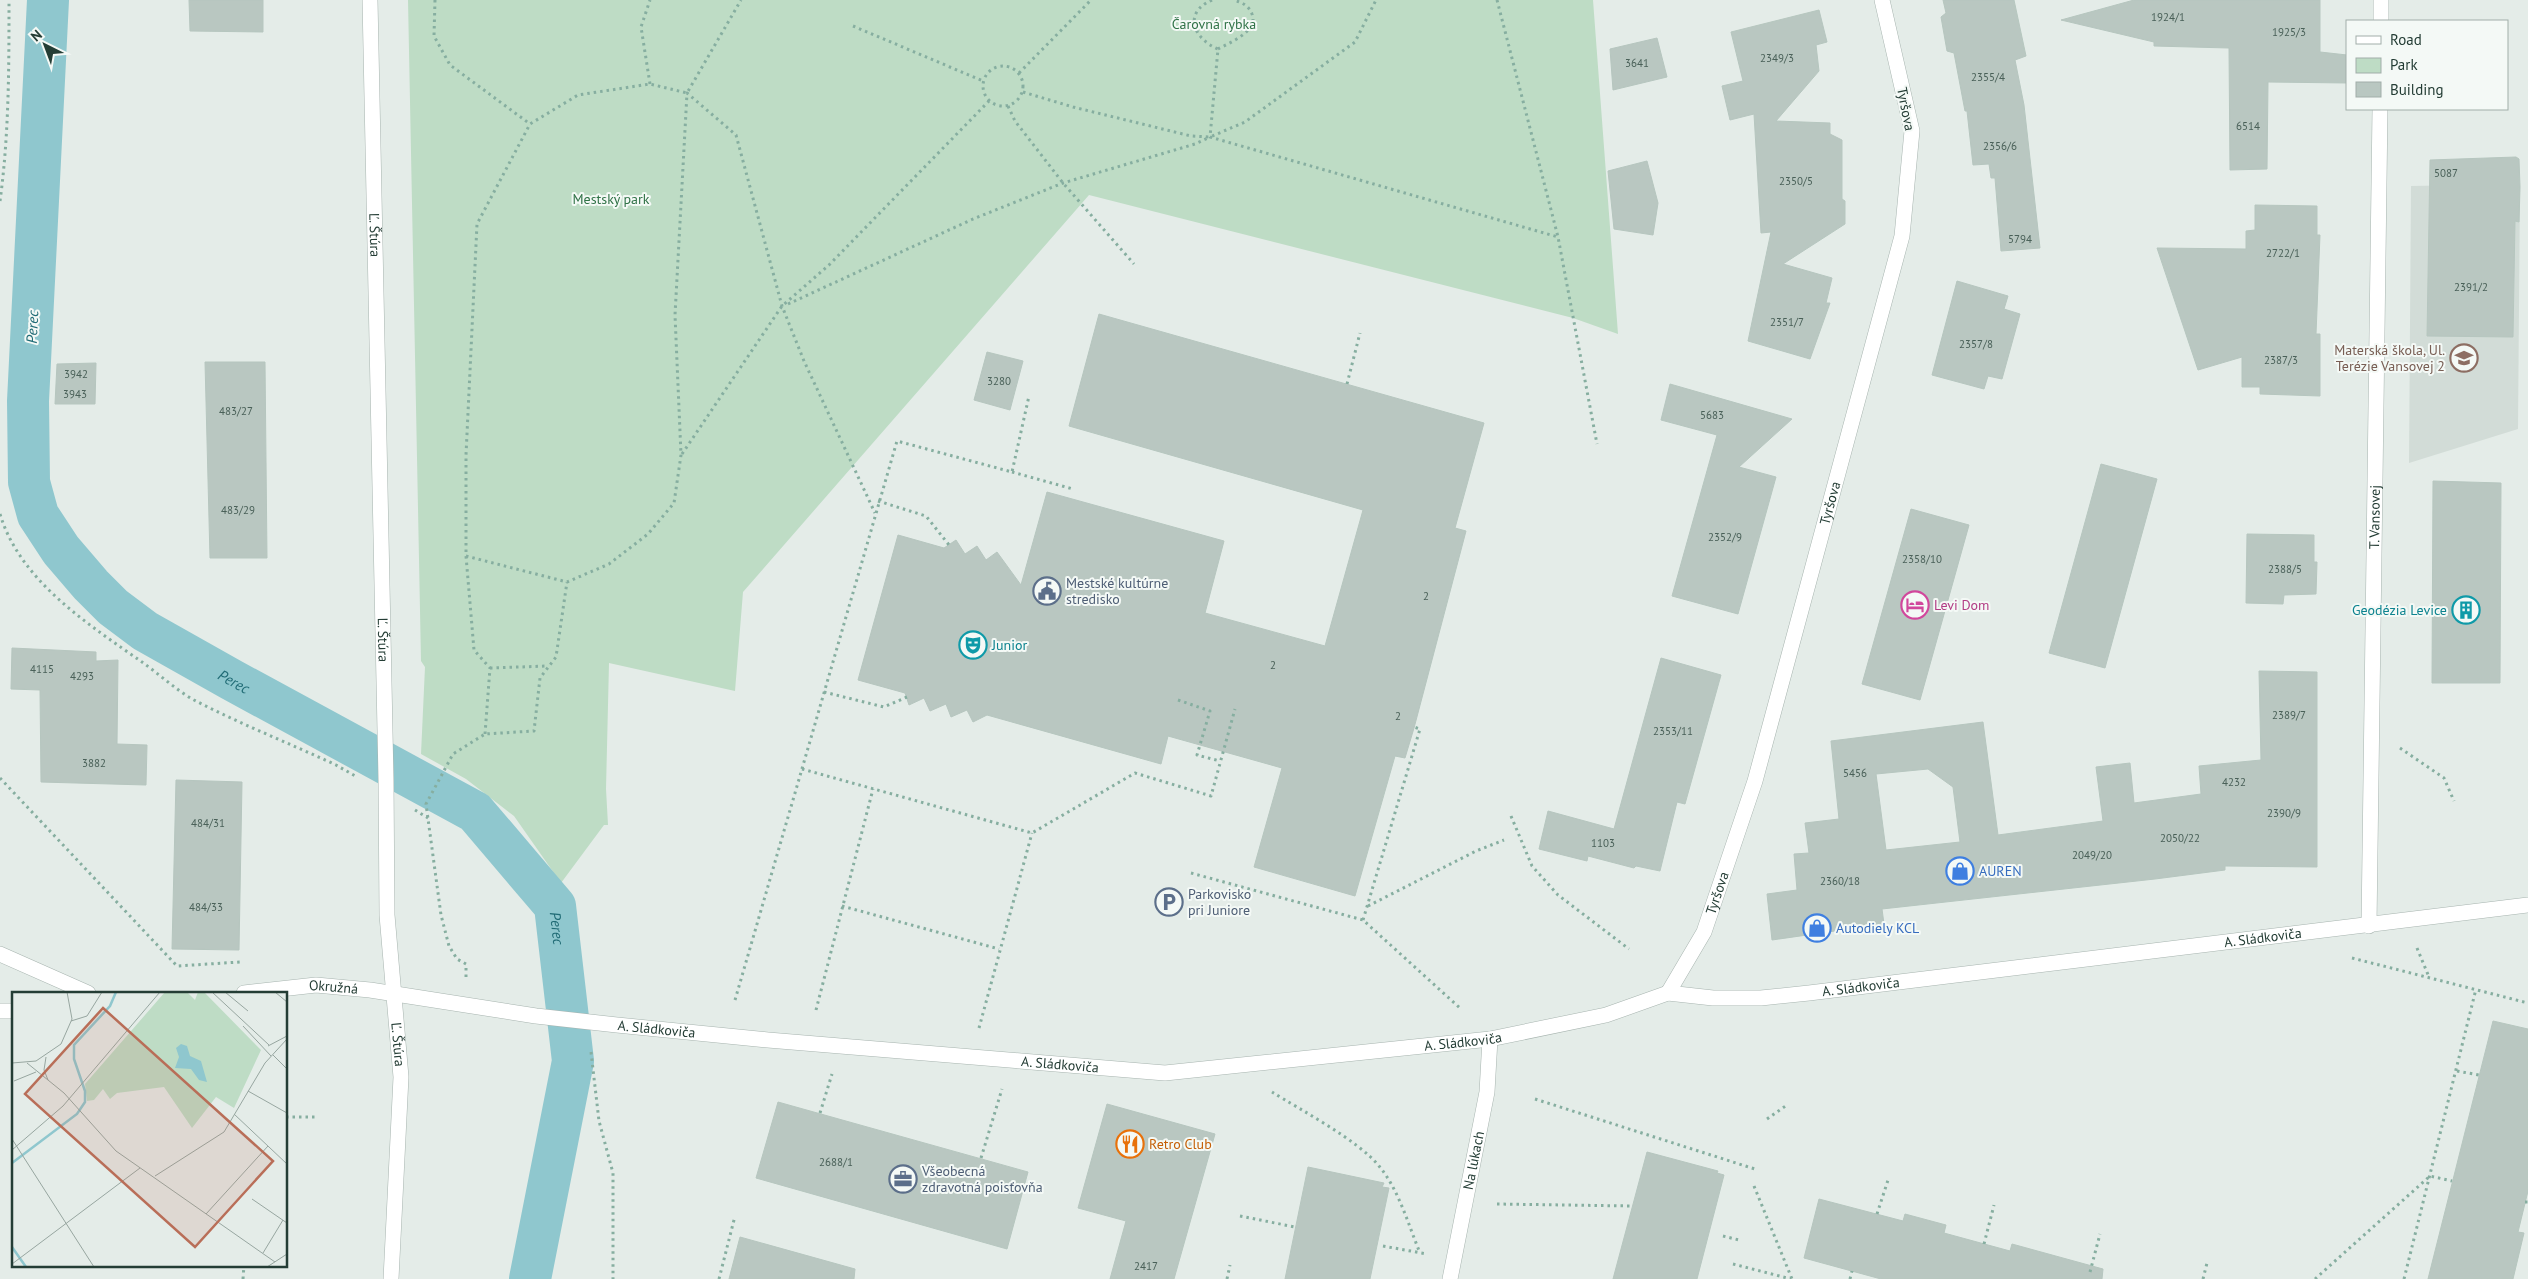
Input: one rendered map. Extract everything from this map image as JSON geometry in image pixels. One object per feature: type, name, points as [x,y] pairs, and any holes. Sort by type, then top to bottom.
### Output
[{"type":"street","name":"Ľ. Štúra","points":[[370,0],[386,780],[387,915],[392,994],[401,1084],[391,1279]]},
{"type":"street","name":"Tyršova","points":[[1668,993],[1704,932],[1755,781],[1902,236],[1912,131],[1882,0]]},
{"type":"street","points":[[2381,0],[2381,20]]},
{"type":"street","name":"T. Vansovej","points":[[2369,926],[2380,110]]},
{"type":"street","name":"A. Sládkoviča","points":[[392,994],[536,1016],[592,1022],[778,1041],[1165,1073],[1460,1044],[1606,1015],[1668,993],[1713,998],[1780,996],[2369,926],[2528,905]]},
{"type":"street","points":[[0,954],[86,992]]},
{"type":"street","name":"Okružná","points":[[253,992],[316,985],[392,994]]},
{"type":"street","name":"Na lúkach","points":[[1450,1279],[1487,1092],[1490,1039]]},
{"type":"path","points":[[0,201],[4,176],[8,76],[8,0]]},
{"type":"path","points":[[435,0],[434,36],[450,65],[530,124]]},
{"type":"path","points":[[650,0],[641,27],[650,84]]},
{"type":"path","points":[[466,556],[567,582],[609,564],[648,534],[674,503],[681,455],[675,315],[687,94],[741,0]]},
{"type":"path","points":[[1018,73],[1091,0]]},
{"type":"path","points":[[1212,0],[1199,8],[1194,21],[1197,35],[1218,49]]},
{"type":"path","points":[[1218,49],[1244,34],[1251,26],[1253,18],[1251,12],[1247,6],[1234,0]]},
{"type":"path","points":[[782,306],[973,219],[1064,182],[1195,144],[1245,122],[1355,42],[1376,0]]},
{"type":"path","points":[[1497,0],[1558,237],[1598,444]]},
{"type":"path","points":[[853,26],[983,81]]},
{"type":"path","points":[[1210,137],[1218,49]]},
{"type":"path","points":[[1002,66],[1008,66],[1018,73],[1023,82],[1023,92],[1020,98],[1008,106],[995,106],[989,101],[983,92],[983,81],[990,71],[1002,66]]},
{"type":"path","points":[[485,734],[490,668],[474,650],[466,556],[466,455],[477,224],[530,124],[578,95],[650,84],[687,94],[736,134],[782,306],[804,361],[875,513]]},
{"type":"path","points":[[1023,92],[1191,136],[1210,137],[1558,237]]},
{"type":"path","points":[[681,455],[782,306],[829,265],[989,101]]},
{"type":"path","points":[[1008,106],[1015,121],[1134,264]]},
{"type":"path","points":[[1347,384],[1360,333]]},
{"type":"path","points":[[1012,472],[1029,396]]},
{"type":"path","points":[[735,1000],[878,501],[897,441],[1073,489]]},
{"type":"path","points":[[878,501],[926,516],[949,545]]},
{"type":"path","points":[[0,514],[4,526],[28,567],[57,597],[91,626],[193,699],[336,765]]},
{"type":"path","points":[[466,964],[457,959],[449,946],[442,915],[426,804],[453,754],[485,734],[534,731],[540,678],[556,657],[567,582]]},
{"type":"path","points":[[490,668],[548,666]]},
{"type":"path","points":[[824,692],[884,707],[907,697]]},
{"type":"path","points":[[1178,700],[1210,711],[1198,755],[1220,761]]},
{"type":"path","points":[[978,1031],[1032,833],[1136,774],[1211,796],[1235,709]]},
{"type":"path","points":[[1363,920],[1420,729],[1414,728]]},
{"type":"path","points":[[2393,744],[2444,778],[2454,801]]},
{"type":"path","points":[[802,768],[1032,833]]},
{"type":"path","points":[[0,778],[177,966],[246,962]]},
{"type":"path","points":[[816,1010],[873,789]]},
{"type":"path","points":[[1511,816],[1532,866],[1558,895],[1629,949]]},
{"type":"path","points":[[1368,906],[1476,851],[1504,840]]},
{"type":"path","points":[[1191,873],[1363,920],[1461,1009]]},
{"type":"path","points":[[842,906],[999,949]]},
{"type":"path","points":[[2416,946],[2429,977]]},
{"type":"path","points":[[2343,956],[2528,1002]]},
{"type":"path","points":[[2404,1279],[2476,989]]},
{"type":"path","points":[[590,1047],[599,1121],[613,1173],[613,1279]]},
{"type":"path","points":[[2456,1070],[2479,1075]]},
{"type":"path","points":[[820,1114],[833,1071]]},
{"type":"path","points":[[981,1158],[1002,1089]]},
{"type":"path","points":[[1267,1089],[1357,1146],[1378,1165],[1392,1185],[1420,1253]]},
{"type":"path","points":[[1535,1099],[1758,1170]]},
{"type":"path","points":[[1766,1120],[1787,1105]]},
{"type":"path","points":[[288,1117],[318,1117]]},
{"type":"path","points":[[2430,1176],[2452,1181]]},
{"type":"path","points":[[2315,1279],[2430,1176]]},
{"type":"path","points":[[1877,1214],[1889,1177]]},
{"type":"path","points":[[1754,1186],[1791,1279]]},
{"type":"path","points":[[1497,1204],[1632,1206]]},
{"type":"path","points":[[1984,1244],[1994,1205]]},
{"type":"path","points":[[719,1279],[735,1216]]},
{"type":"path","points":[[1240,1216],[1296,1227]]},
{"type":"path","points":[[2090,1272],[2100,1234]]},
{"type":"path","points":[[1723,1236],[1739,1240]]},
{"type":"path","points":[[1383,1246],[1429,1255]]},
{"type":"path","points":[[2203,1279],[2207,1263]]},
{"type":"path","points":[[1227,1279],[1230,1264]]},
{"type":"path","points":[[1733,1264],[1791,1279]]},
{"type":"path","points":[[243,1279],[244,1266]]},
{"type":"path","points":[[1850,1279],[1852,1271]]},
{"type":"shaded area","name":"Materská škola, Ul. Terézie Vansovej 2","points":[[2411,186],[2520,187],[2518,429],[2409,463]]},
{"type":"green space","points":[[408,0],[1593,0],[1618,334],[1573,318],[1089,195],[743,592],[735,691],[609,663],[606,789],[608,825],[604,825],[561,883],[514,816],[466,779],[421,754],[425,667],[421,661]]},
{"type":"building","points":[[189,0],[263,0],[263,32],[190,31]]},
{"type":"building","points":[[1943,0],[2014,0],[2026,56],[2015,60],[2024,105],[2040,248],[2001,251],[1995,178],[1991,178],[1989,164],[1973,165],[1967,111],[1965,111],[1954,53],[1947,51],[1941,17],[1946,13]]},
{"type":"building","points":[[2134,0],[2320,0],[2320,52],[2346,55],[2346,83],[2268,82],[2267,169],[2230,170],[2229,48],[2154,46],[2154,42],[2061,20]]},
{"type":"building","points":[[1819,10],[1827,42],[1816,45],[1819,71],[1776,121],[1830,123],[1830,134],[1842,140],[1842,199],[1845,201],[1845,224],[1783,264],[1832,278],[1826,303],[1830,303],[1810,359],[1748,341],[1771,232],[1761,233],[1754,114],[1730,120],[1722,86],[1743,81],[1731,32]]},
{"type":"building","points":[[1657,38],[1667,77],[1613,90],[1610,49]]},
{"type":"building","points":[[2516,157],[2519,159],[2520,187],[2519,222],[2515,221],[2513,337],[2427,336],[2430,160]]},
{"type":"building","points":[[1647,161],[1658,203],[1653,235],[1614,229],[1608,171]]},
{"type":"building","points":[[2255,205],[2317,206],[2317,235],[2320,235],[2316,334],[2320,334],[2320,396],[2260,394],[2260,387],[2242,387],[2242,357],[2198,370],[2157,248],[2246,249],[2246,231],[2255,230]]},
{"type":"building","points":[[1957,281],[2008,296],[2004,309],[2020,314],[2002,379],[1988,376],[1984,389],[1932,375]]},
{"type":"building","name":"Mestské kultúrne stredisko","points":[[1099,314],[1484,423],[1455,528],[1466,531],[1414,728],[1405,758],[1395,756],[1355,896],[1254,867],[1282,768],[1168,736],[1161,764],[987,715],[973,722],[967,710],[951,717],[946,704],[930,711],[924,698],[909,705],[905,693],[858,680],[898,535],[944,548],[956,540],[965,554],[977,546],[986,560],[997,552],[1021,585],[1047,492],[1224,541],[1205,613],[1325,646],[1363,510],[1069,426]]},
{"type":"building","points":[[987,352],[1023,361],[1010,410],[974,400]]},
{"type":"building","points":[[205,362],[265,362],[267,558],[210,558]]},
{"type":"building","points":[[96,363],[95,404],[55,404],[57,364]]},
{"type":"building","points":[[1670,384],[1792,419],[1739,467],[1776,477],[1738,614],[1672,596],[1717,435],[1661,420]]},
{"type":"building","points":[[2101,464],[2157,479],[2105,668],[2049,653]]},
{"type":"building","name":"Geodézia Levice","points":[[2433,481],[2501,483],[2500,683],[2432,683]]},
{"type":"building","name":"Levi Dom","points":[[1911,509],[1969,525],[1920,700],[1862,684]]},
{"type":"building","points":[[2247,534],[2314,535],[2314,562],[2317,562],[2316,594],[2284,595],[2283,604],[2246,603]]},
{"type":"building","points":[[12,648],[96,652],[96,661],[118,660],[117,744],[147,745],[146,785],[41,782],[40,690],[11,689]]},
{"type":"building","points":[[1661,658],[1721,675],[1685,804],[1677,802],[1660,871],[1636,866],[1634,868],[1588,856],[1587,861],[1539,849],[1548,811],[1614,829]]},
{"type":"building","points":[[2259,671],[2317,672],[2317,867],[2225,866],[2225,870],[2155,879],[1882,909],[1884,924],[1772,940],[1767,894],[1797,890],[1794,854],[1809,853],[1805,823],[1839,819],[1831,741],[1983,722],[1998,835],[2103,821],[2096,767],[2130,763],[2134,803],[2201,794],[2199,766],[2261,760]],"holes":[[[1928,769],[1953,787],[1960,842],[1886,850],[1876,774]]]},
{"type":"building","points":[[176,780],[242,782],[239,950],[172,949]]},
{"type":"building","points":[[2493,1021],[2528,1029],[2528,1191],[2518,1232],[2524,1233],[2513,1279],[2428,1279]]},
{"type":"building","points":[[778,1102],[1028,1172],[1007,1249],[756,1178]]},
{"type":"building","points":[[1107,1104],[1215,1134],[1174,1279],[1110,1279],[1126,1221],[1078,1208]]},
{"type":"building","points":[[1647,1152],[1718,1171],[1717,1173],[1724,1175],[1697,1279],[1613,1279]]},
{"type":"building","points":[[1308,1167],[1384,1183],[1382,1187],[1389,1188],[1370,1279],[1285,1279]]},
{"type":"building","points":[[1819,1199],[1903,1221],[1905,1214],[1946,1225],[1944,1233],[2010,1251],[2012,1244],[2103,1269],[2102,1279],[1881,1279],[1804,1258]]},
{"type":"building","points":[[740,1237],[855,1269],[854,1279],[729,1279]]},
{"type":"waterway","name":"Perec","points":[[48,0],[28,401],[29,482],[38,515],[61,550],[113,607],[145,631],[475,812],[555,906],[573,1061],[530,1279]]},
{"type":"place","name":"Materská škola, Ul. Terézie Vansovej 2","points":[[2464,358]]},
{"type":"place","name":"Mestské kultúrne stredisko","points":[[1047,591]]},
{"type":"place","name":"Levi Dom","points":[[1915,605]]},
{"type":"place","name":"Geodézia Levice","points":[[2466,610]]},
{"type":"place","name":"Junior","points":[[973,645]]},
{"type":"place","name":"AUREN","points":[[1960,871]]},
{"type":"place","name":"Parkovisko pri Juniore","points":[[1169,902]]},
{"type":"place","name":"Autodiely KCL","points":[[1817,928]]},
{"type":"place","name":"Retro Club","points":[[1130,1144]]},
{"type":"place","name":"Všeobecná zdravotná poisťovňa","points":[[903,1179]]},
{"type":"park label","name":"Čarovná rybka","points":[[1214,24]]},
{"type":"park label","name":"Mestský park","points":[[611,199]]}]
